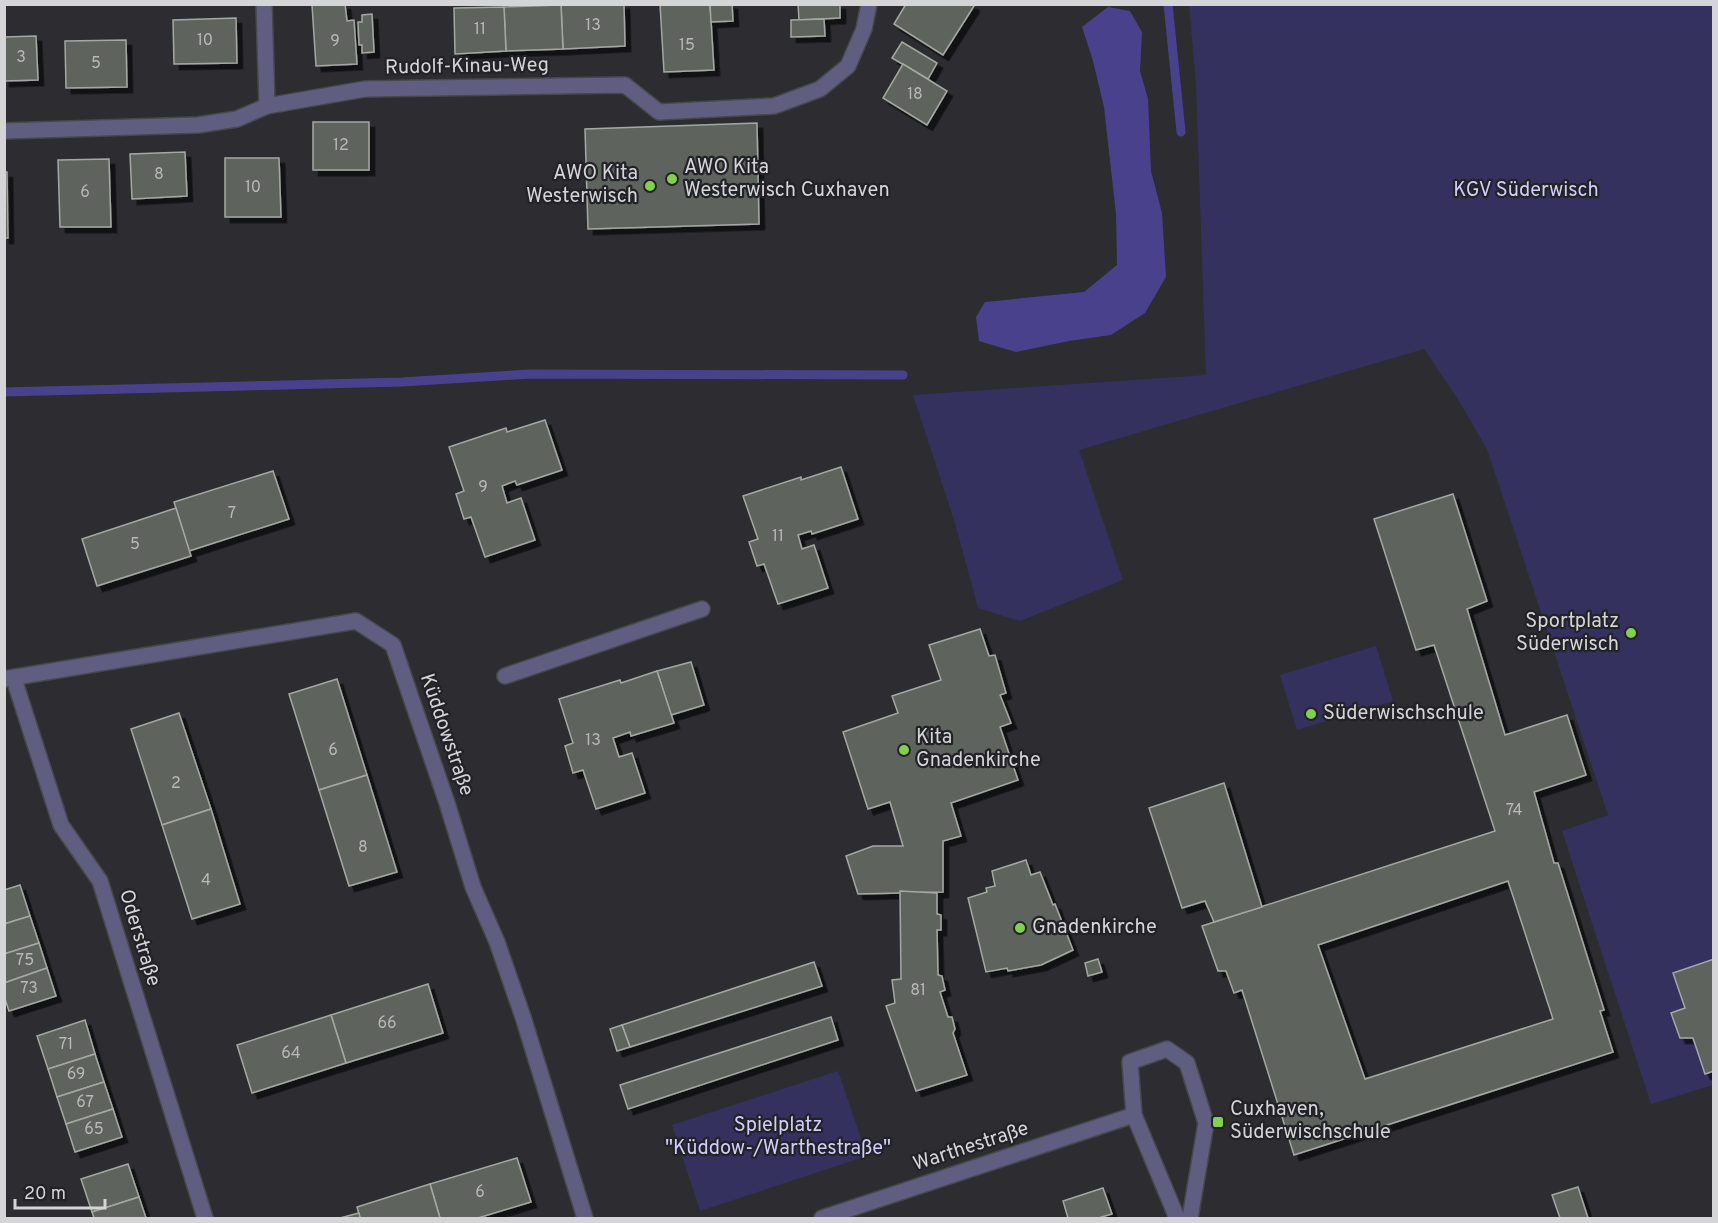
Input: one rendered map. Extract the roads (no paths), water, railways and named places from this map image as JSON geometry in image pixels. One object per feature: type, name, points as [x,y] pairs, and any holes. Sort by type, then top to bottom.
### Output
[{"type":"street","points":[[264,4],[267,106]]},
{"type":"street","name":"Rudolf-Kinau-Weg","points":[[4,131],[198,125],[237,119],[267,106],[365,89],[625,85],[658,112],[774,106],[820,89],[848,66],[864,29],[869,4]]},
{"type":"street","points":[[505,675],[702,609]]},
{"type":"street","name":"Küddowstraße","points":[[9,679],[356,621],[393,645],[473,887],[497,942],[523,1017],[585,1218]]},
{"type":"street","name":"Oderstraße","points":[[9,679],[61,825],[99,881],[205,1218]]},
{"type":"street","points":[[1177,1218],[1134,1115],[1130,1062],[1167,1049],[1187,1063],[1206,1123],[1190,1218]]},
{"type":"street","name":"Warthestraße","points":[[822,1218],[1134,1115]]},
{"type":"waterway","points":[[1168,4],[1181,132]]},
{"type":"waterway","points":[[4,392],[402,382],[530,374],[903,375]]},
{"type":"place","name":"AWO Kita Westerwisch Cuxhaven","points":[[672,179]]},
{"type":"place","name":"AWO Kita Westerwisch","points":[[650,186]]},
{"type":"place","name":"Sportplatz Süderwisch","points":[[1631,633]]},
{"type":"place","name":"Süderwischschule","points":[[1311,714]]},
{"type":"place","name":"Kita Gnadenkirche","points":[[904,750]]},
{"type":"place","name":"Gnadenkirche","points":[[1020,928]]},
{"type":"place","name":"Cuxhaven, Süderwischschule","points":[[1218,1122]]},
{"type":"park label","name":"KGV Süderwisch","points":[[1526,191]]},
{"type":"park label","name":"Spielplatz \"Küddow-/Warthestraße\"","points":[[778,1138]]}]
